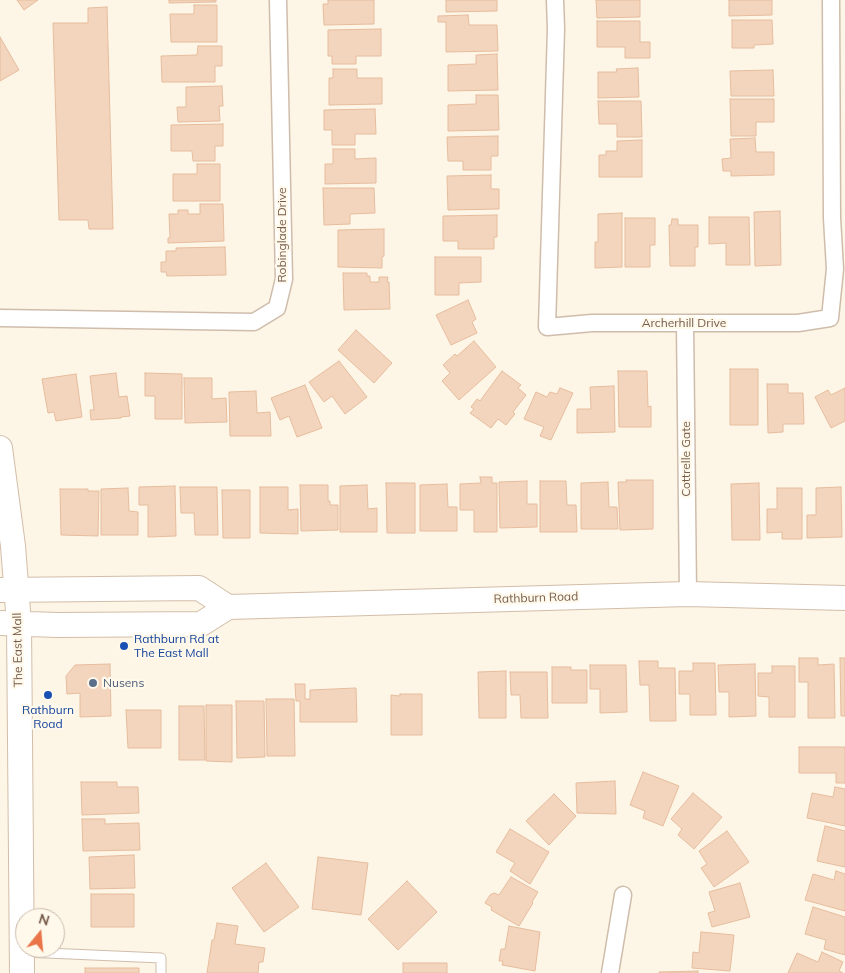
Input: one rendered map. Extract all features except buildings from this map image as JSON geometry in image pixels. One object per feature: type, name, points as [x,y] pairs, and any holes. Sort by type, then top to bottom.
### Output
[{"type":"street","name":"Robinglade Drive","points":[[0,318],[254,322],[277,308],[284,279],[278,0]]},
{"type":"street","name":"Archerhill Drive","points":[[554,0],[556,29],[547,327],[592,323],[798,323],[830,318],[835,269],[832,218],[831,0]]},
{"type":"street","name":"Cottrelle Gate","points":[[685,324],[688,594]]},
{"type":"street","name":"The East Mall","points":[[0,448],[13,546],[8,590],[21,963]]},
{"type":"street","points":[[8,590],[199,588],[228,607],[201,624],[58,625],[9,623]]},
{"type":"street","name":"Rathburn Road","points":[[228,607],[688,594],[845,598]]},
{"type":"street","points":[[610,973],[623,895]]},
{"type":"lane","points":[[21,963],[161,958],[161,973]]},
{"type":"place","name":"Rathburn Rd at The East Mall","points":[[124,646]]},
{"type":"place","name":"Nusens","points":[[93,683]]},
{"type":"place","name":"Rathburn Road","points":[[48,695]]}]
